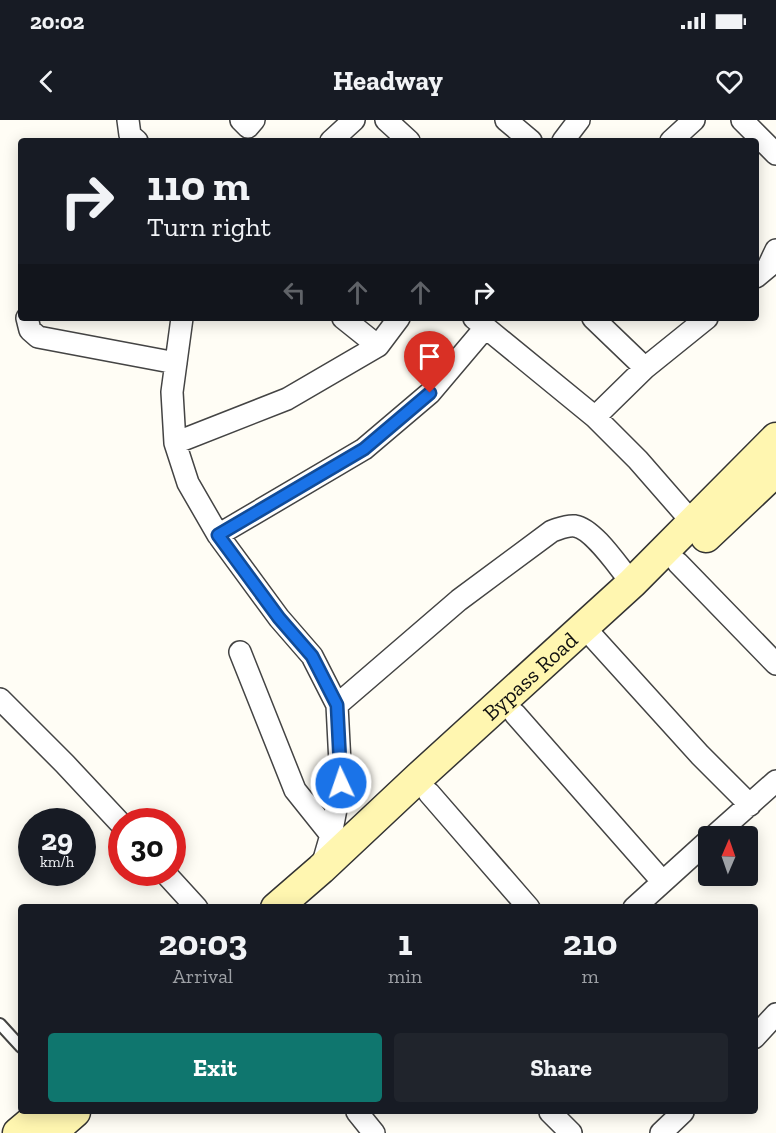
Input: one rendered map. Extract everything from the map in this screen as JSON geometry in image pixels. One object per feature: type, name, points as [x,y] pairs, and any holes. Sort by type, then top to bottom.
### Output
[{"type":"main road","name":"Bypass Road","points":[[281,904],[321,870],[419,777],[632,583],[776,438]]},
{"type":"main road","name":"Bypass Road","points":[[309,904],[776,471]]},
{"type":"main road","points":[[18,1133],[41,1114]]},
{"type":"main road","points":[[51,1133],[73,1114]]},
{"type":"street","points":[[128,120],[130,135],[133,138]]},
{"type":"street","points":[[334,138],[354,120]]},
{"type":"street","points":[[386,120],[406,138]]},
{"type":"street","points":[[506,120],[527,138]]},
{"type":"street","points":[[564,138],[579,120]]},
{"type":"street","points":[[674,138],[694,120]]},
{"type":"street","points":[[742,120],[756,138]]},
{"type":"street","points":[[28,321],[30,330],[38,337],[176,363]]},
{"type":"street","points":[[182,321],[172,392],[175,443],[188,483],[218,535],[279,618],[312,656],[337,705],[341,783],[331,835],[321,870]]},
{"type":"street","points":[[348,321],[378,346]]},
{"type":"street","points":[[175,443],[287,399],[378,346],[397,321]]},
{"type":"street","points":[[596,321],[645,368]]},
{"type":"street","points":[[595,417],[645,368],[703,321]]},
{"type":"street","points":[[218,535],[364,449],[430,393],[479,323],[595,417],[639,460],[693,523]]},
{"type":"street","points":[[337,705],[459,600],[552,531],[567,526],[589,532],[632,583]]},
{"type":"street","points":[[678,563],[776,664]]},
{"type":"street","points":[[594,638],[700,755],[750,805]]},
{"type":"street","points":[[240,651],[295,790],[331,835]]},
{"type":"street","points":[[0,699],[108,810]]},
{"type":"street","points":[[514,714],[662,881]]},
{"type":"street","points":[[726,826],[776,781]]},
{"type":"street","points":[[429,793],[526,904]]},
{"type":"street","points":[[638,904],[698,850]]},
{"type":"street","points":[[177,886],[193,904]]},
{"type":"street","points":[[758,1034],[776,1014]]},
{"type":"street","points":[[359,1114],[374,1133]]},
{"type":"street","points":[[552,1114],[571,1133]]},
{"type":"street","points":[[661,1133],[681,1114]]},
{"type":"lane","points":[[0,1024],[18,1044]]},
{"type":"route","points":[[341,783],[337,705],[312,656],[279,618],[218,535],[364,449],[430,393]]}]
